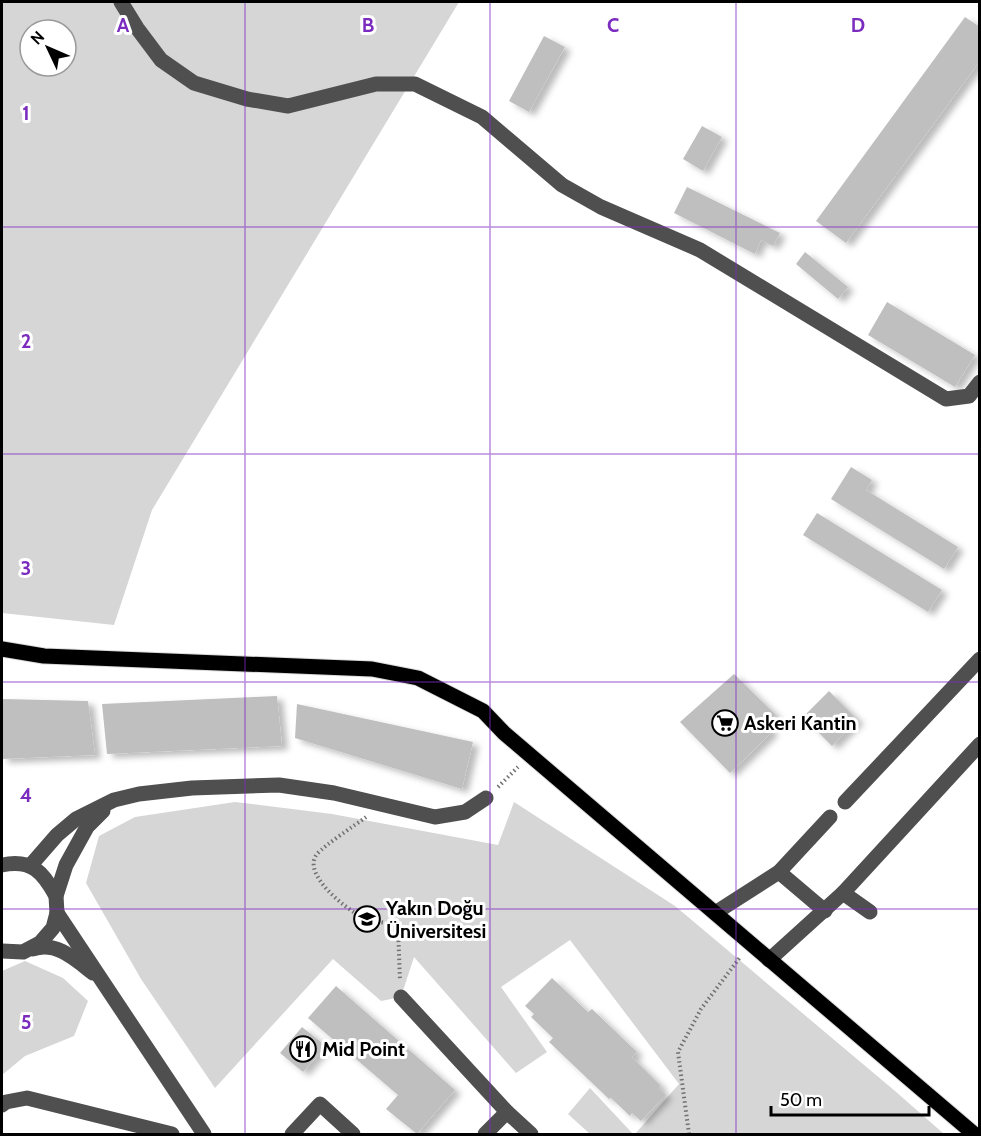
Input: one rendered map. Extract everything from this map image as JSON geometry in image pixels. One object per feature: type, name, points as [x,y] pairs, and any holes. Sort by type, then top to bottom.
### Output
[{"type":"main road","points":[[2,649],[45,656],[372,669],[418,678],[483,711],[504,733],[974,1134]]},
{"type":"main road","points":[[945,1109],[980,1127]]},
{"type":"street","points":[[121,2],[161,60],[194,83],[248,99],[288,106],[376,84],[415,84],[482,117],[562,185],[601,207],[700,250],[946,399],[969,396],[980,382]]},
{"type":"street","points":[[845,802],[980,659]]},
{"type":"street","points":[[769,960],[843,893],[980,744]]},
{"type":"street","points":[[16,864],[76,819],[114,800],[139,794],[192,788],[279,785],[334,793],[435,817],[465,812],[486,798]]},
{"type":"street","points":[[23,951],[40,943],[53,928],[57,913],[56,896],[66,865],[87,827],[114,800]]},
{"type":"street","points":[[715,913],[778,872],[830,817]]},
{"type":"street","points":[[2,849],[16,864],[45,876],[56,896]]},
{"type":"street","points":[[778,872],[825,911]]},
{"type":"street","points":[[843,893],[870,912]]},
{"type":"street","points":[[57,913],[204,1134]]},
{"type":"street","points":[[3,953],[23,951],[44,945],[69,955],[102,981]]},
{"type":"street","points":[[401,997],[507,1112],[531,1134]]},
{"type":"street","points":[[2,1105],[6,1101],[27,1098],[172,1134]]},
{"type":"street","points":[[292,1134],[320,1104],[353,1134]]},
{"type":"street","points":[[485,1134],[507,1112]]},
{"type":"path","points":[[486,798],[530,755]]},
{"type":"path","points":[[381,806],[316,855],[313,865],[317,876],[335,899],[363,917],[398,926],[401,997]]},
{"type":"path","points":[[689,1134],[678,1052],[701,1009],[750,943]]},
{"type":"shaded area","points":[[2,2],[459,2],[152,510],[114,625],[2,613]]},
{"type":"shaded area","points":[[235,802],[332,814],[498,845],[514,802],[675,906],[944,1134],[635,1134],[679,1084],[570,940],[501,987],[547,1052],[516,1073],[414,957],[401,997],[381,1001],[333,959],[215,1088],[141,979],[86,883],[99,836],[135,817]]},
{"type":"shaded area","points":[[25,961],[63,978],[88,1001],[74,1036],[25,1056],[2,1075],[2,971]]},
{"type":"shaded area","points":[[590,1088],[633,1134],[590,1134],[568,1114]]},
{"type":"building","points":[[965,17],[980,27],[980,61],[846,243],[816,221]]},
{"type":"building","points":[[544,36],[565,47],[529,112],[509,101]]},
{"type":"building","points":[[702,126],[722,137],[703,171],[683,159]]},
{"type":"building","points":[[687,187],[780,233],[773,246],[761,240],[755,254],[674,213]]},
{"type":"building","points":[[805,252],[848,287],[838,299],[796,264]]},
{"type":"building","points":[[887,302],[975,355],[955,387],[868,335]]},
{"type":"building","points":[[851,467],[872,480],[866,490],[958,547],[944,569],[831,499]]},
{"type":"building","points":[[817,513],[942,590],[928,612],[803,535]]},
{"type":"building","name":"Askeri Kantin","points":[[734,674],[776,715],[767,724],[772,732],[730,773],[680,722]]},
{"type":"building","points":[[829,691],[858,720],[832,746],[803,717]]},
{"type":"building","points":[[277,696],[282,746],[107,754],[102,704]]},
{"type":"building","points":[[2,699],[88,701],[95,755],[2,759]]},
{"type":"building","points":[[297,704],[473,742],[462,789],[295,738]]},
{"type":"building","points":[[552,978],[588,1012],[592,1009],[637,1052],[632,1057],[661,1086],[659,1088],[666,1095],[641,1121],[632,1113],[630,1116],[611,1098],[609,1099],[549,1042],[553,1038],[531,1017],[534,1014],[525,1006]]},
{"type":"building","points":[[336,986],[455,1090],[417,1134],[386,1109],[398,1095],[308,1018]]},
{"type":"building","name":"Mid Point","points":[[302,1027],[326,1046],[303,1072],[280,1053]]},
{"type":"place","name":"Askeri Kantin","points":[[725,723]]},
{"type":"place","name":"Yakın Doğu Üniversitesi","points":[[367,919]]},
{"type":"place","name":"Mid Point","points":[[303,1049]]}]
